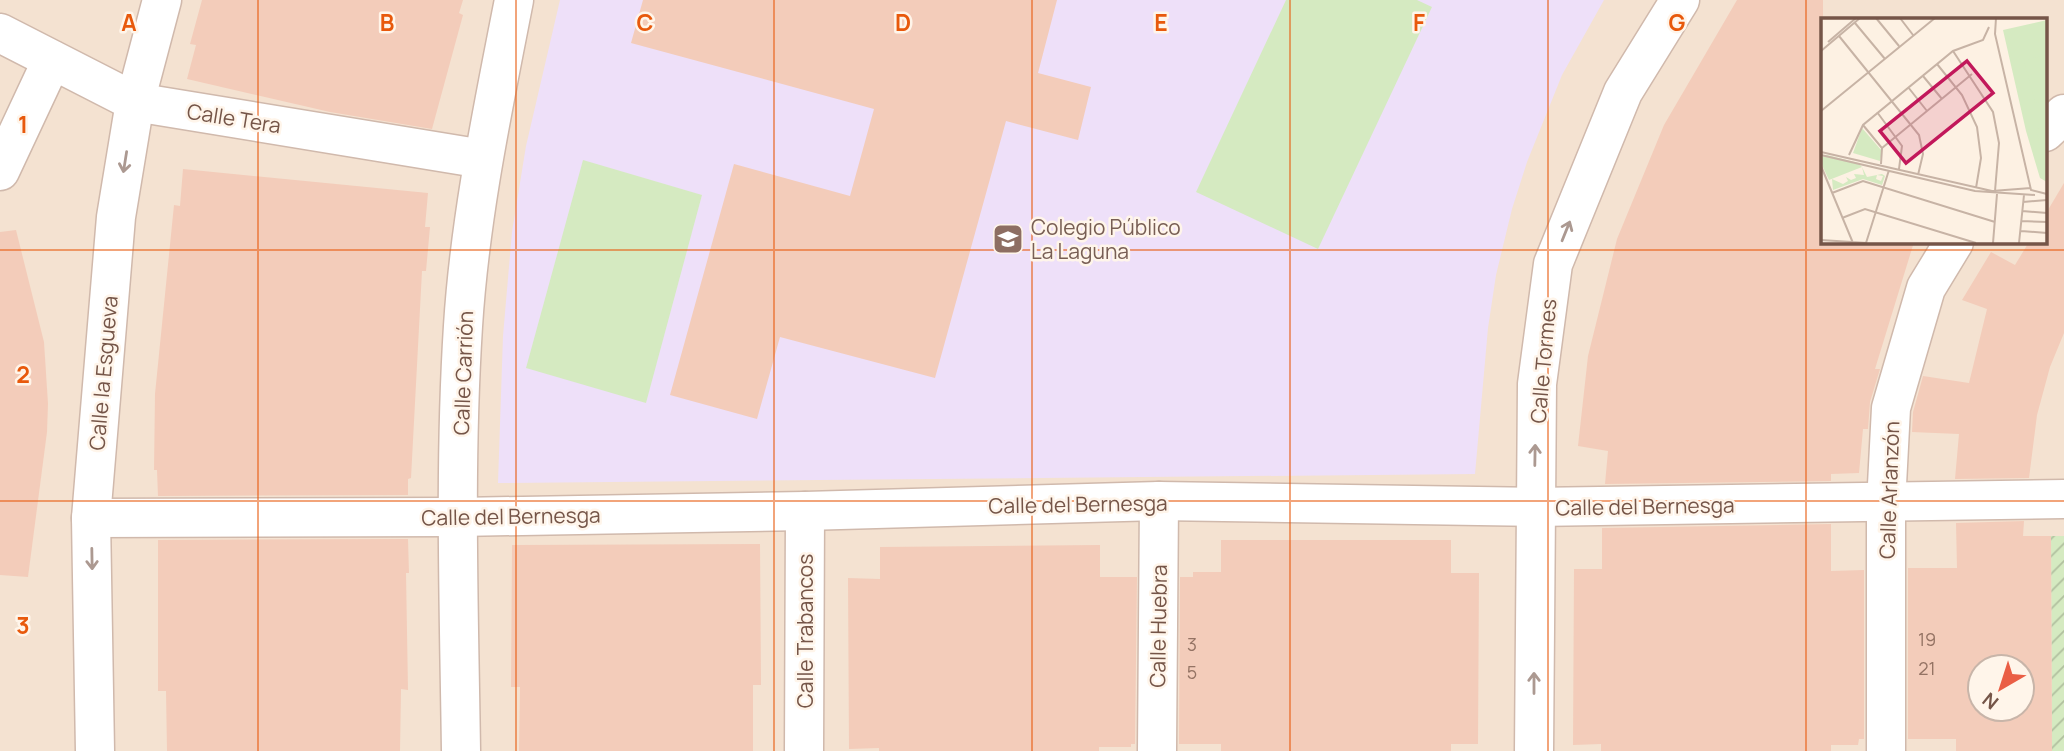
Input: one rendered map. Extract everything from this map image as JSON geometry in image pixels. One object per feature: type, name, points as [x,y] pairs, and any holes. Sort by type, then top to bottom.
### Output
[{"type":"street","name":"Calle la Esgueva","points":[[95,751],[92,518],[116,217],[135,102],[162,0]]},
{"type":"street","name":"Calle Carrión","points":[[461,751],[458,517],[463,325],[483,159],[514,0]]},
{"type":"street","name":"Calle Tormes","points":[[1534,751],[1537,384],[1553,264],[1623,92],[1679,0]]},
{"type":"street","name":"Calle Tera","points":[[0,33],[135,102],[483,159]]},
{"type":"street","points":[[0,171],[52,60]]},
{"type":"street","points":[[2046,131],[2064,114]]},
{"type":"street","name":"Calle Arlanzón","points":[[1886,751],[1886,503],[1891,408],[1926,288],[1953,243]]},
{"type":"street","name":"Calle del Bernesga","points":[[92,518],[458,517],[1159,501],[1534,507],[2064,499]]},
{"type":"street","name":"Calle Huebra","points":[[1157,751],[1159,501]]},
{"type":"street","name":"Calle Trabancos","points":[[804,751],[805,511]]},
{"type":"shaded area","points":[[0,0],[2064,0],[2064,751],[0,751]]},
{"type":"shaded area","name":"Colegio Público La Laguna","points":[[560,0],[1604,0],[1562,75],[1527,162],[1512,209],[1496,275],[1488,328],[1475,474],[498,483],[503,336],[512,232],[526,146]]},
{"type":"green space","points":[[1286,0],[1417,0],[1432,7],[1318,249],[1196,192]]},
{"type":"green space","points":[[583,160],[702,195],[646,403],[526,368]]},
{"type":"green space","points":[[2051,536],[2064,536],[2064,751],[2052,751]]},
{"type":"building","points":[[202,0],[463,0],[459,13],[463,15],[432,129],[330,112],[187,79],[196,45],[190,44]]},
{"type":"building","points":[[643,0],[1057,0],[1038,73],[1091,87],[1078,140],[1006,121],[935,378],[780,337],[757,419],[670,395],[734,164],[850,196],[874,109],[631,43]]},
{"type":"building","points":[[1737,0],[1823,0],[1821,243],[1914,243],[1875,369],[1880,369],[1870,402],[1868,429],[1863,429],[1859,473],[1831,474],[1831,481],[1605,484],[1608,451],[1578,446],[1588,356],[1617,239],[1664,125]]},
{"type":"building","points":[[183,169],[428,193],[425,227],[430,227],[426,271],[422,271],[408,495],[158,496],[157,470],[154,470],[155,394],[174,205],[180,206]]},
{"type":"building","points":[[2064,183],[2064,333],[2050,367],[2037,415],[2029,478],[1955,479],[1959,434],[1912,432],[1913,412],[1923,376],[1969,383],[1987,309],[1962,300],[1991,252],[2015,265],[2028,243],[2046,243],[2046,213]]},
{"type":"building","points":[[16,230],[44,342],[48,404],[47,432],[28,577],[0,575],[0,232]]},
{"type":"building","points":[[2024,521],[2023,536],[2051,536],[2052,751],[1956,751],[1956,739],[1908,739],[1908,568],[1957,568],[1956,523]]},
{"type":"building","points":[[1831,524],[1831,571],[1864,570],[1864,739],[1859,739],[1858,745],[1831,745],[1831,751],[1601,751],[1601,744],[1573,745],[1574,569],[1602,569],[1602,528]]},
{"type":"building","points":[[408,539],[408,690],[401,689],[400,751],[167,751],[166,691],[158,691],[158,540]]},
{"type":"building","points":[[1221,540],[1451,540],[1451,573],[1479,573],[1478,744],[1451,744],[1451,751],[1221,751],[1221,744],[1179,744],[1180,577],[1193,577],[1193,572],[1221,572]]},
{"type":"building","points":[[760,544],[761,685],[753,685],[753,751],[519,751],[520,687],[511,687],[512,545]]},
{"type":"building","points":[[1100,545],[1100,577],[1137,577],[1135,744],[1131,744],[1131,747],[1099,747],[1099,751],[849,749],[848,578],[880,579],[880,547]]},
{"type":"place","name":"Colegio Público La Laguna","points":[[1008,239]]}]
